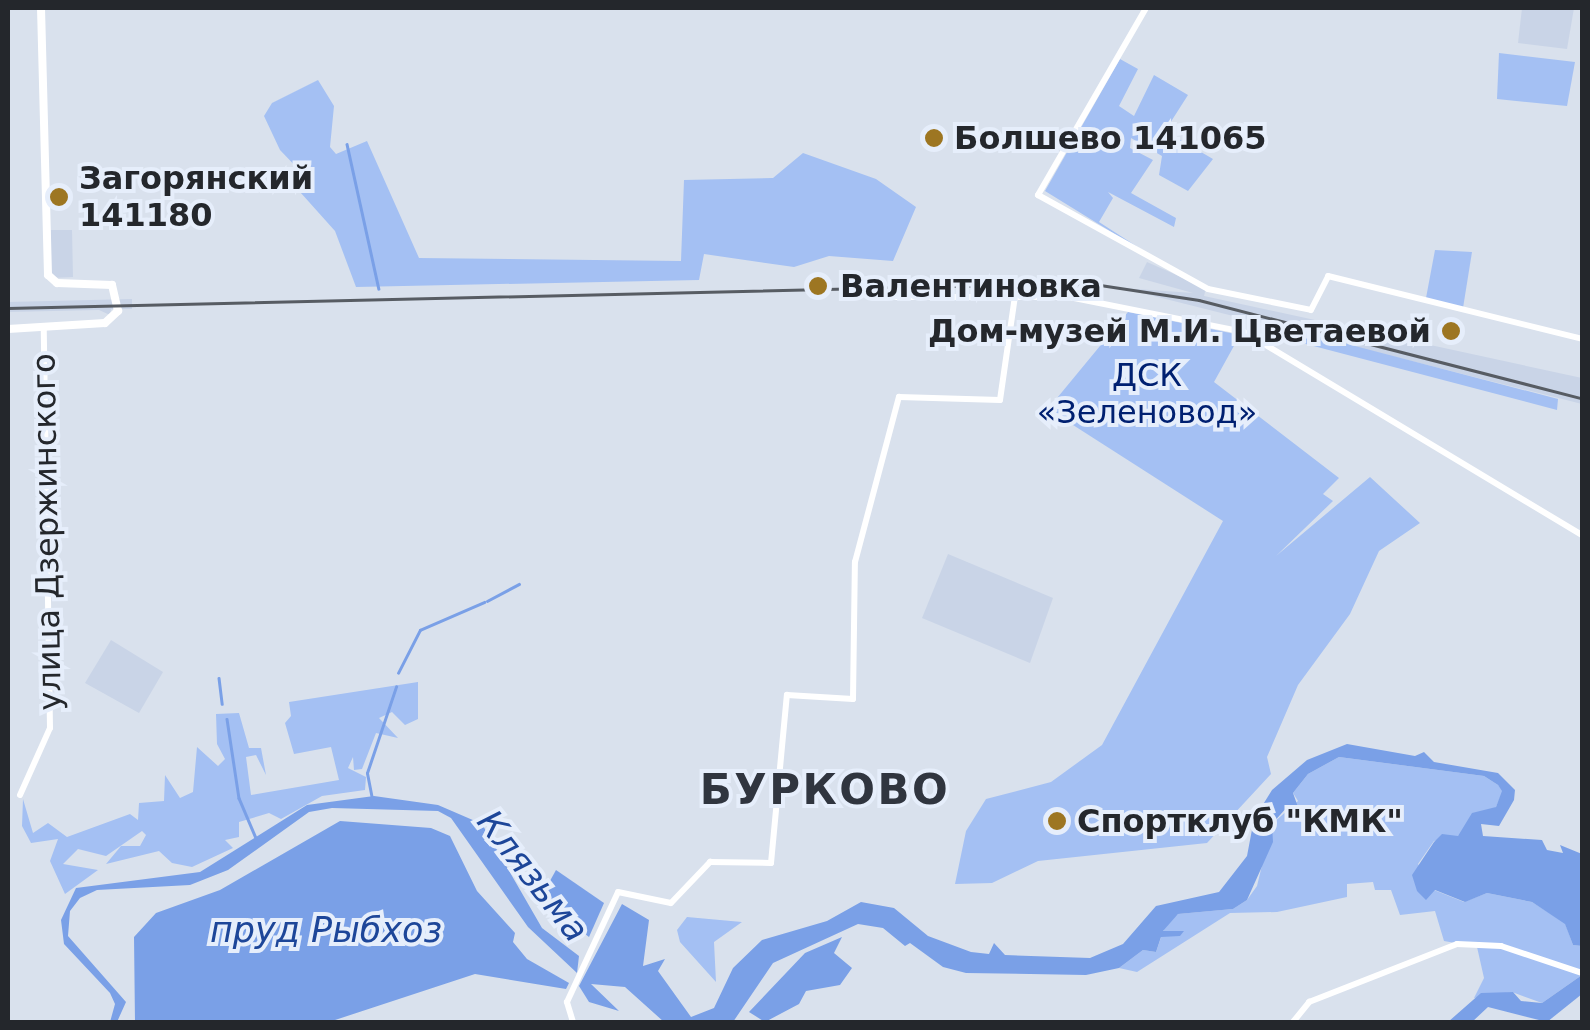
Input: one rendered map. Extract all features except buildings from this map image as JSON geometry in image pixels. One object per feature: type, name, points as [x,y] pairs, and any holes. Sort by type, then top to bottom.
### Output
[{"type":"main road","points":[[8,329],[112,321],[118,305],[112,285],[58,283],[48,275],[41,8]]},
{"type":"street","points":[[1146,8],[1038,195],[1208,288],[1311,310],[1328,276],[1582,339]]},
{"type":"street","points":[[573,1022],[567,1002],[614,896],[626,890],[672,902],[710,862],[771,863],[787,696],[853,699],[856,562],[899,397],[1000,400],[1015,296]]},
{"type":"street","points":[[896,297],[1069,297],[1244,332],[1582,535]]},
{"type":"street","name":"улица Дзержинского","points":[[20,795],[47,736],[44,327]]},
{"type":"street","points":[[1293,1022],[1309,1002],[1457,944],[1502,946],[1578,972]]},
{"type":"shaded area","points":[[1522,8],[1574,8],[1567,49],[1518,43]]},
{"type":"shaded area","points":[[51,230],[72,230],[73,277],[51,278]]},
{"type":"shaded area","points":[[1147,262],[1206,288],[1204,296],[1582,378],[1582,404],[1122,288],[1193,293],[1139,278]]},
{"type":"shaded area","points":[[132,299],[132,309],[111,309],[110,315],[99,310],[8,312],[8,302]]},
{"type":"shaded area","points":[[948,554],[1053,598],[1030,663],[922,618]]},
{"type":"shaded area","points":[[111,640],[163,672],[139,713],[85,683]]},
{"type":"green space","points":[[1499,53],[1575,62],[1567,106],[1497,99]]},
{"type":"green space","points":[[1120,59],[1138,69],[1119,106],[1134,116],[1154,75],[1188,95],[1165,131],[1213,159],[1188,191],[1159,175],[1162,156],[1131,138],[1130,148],[1153,160],[1131,193],[1176,218],[1174,227],[1108,192],[1113,198],[1099,222],[1178,273],[1045,191]]},
{"type":"green space","points":[[318,80],[334,106],[330,147],[336,154],[367,141],[419,258],[681,261],[684,180],[773,178],[803,153],[876,179],[916,207],[893,261],[829,256],[794,267],[704,254],[699,280],[356,287],[335,231],[292,183],[302,173],[280,150],[264,116],[272,103]]},
{"type":"green space","points":[[1435,250],[1472,252],[1463,308],[1426,298]]},
{"type":"green space","name":"ДСК «Зеленовод»","points":[[1128,312],[1240,335],[1214,382],[1339,478],[1323,494],[1333,501],[1276,556],[1370,477],[1420,523],[1379,551],[1350,614],[1298,685],[1267,757],[1271,774],[1207,843],[1038,861],[992,883],[955,884],[966,831],[986,799],[1051,782],[1102,745],[1223,521],[1048,409]]},
{"type":"green space","points":[[1290,329],[1558,399],[1557,410],[1283,338]]},
{"type":"green space","points":[[418,682],[418,719],[405,725],[392,712],[379,718],[398,738],[376,733],[362,769],[354,770],[353,757],[348,768],[366,777],[365,790],[322,796],[281,819],[269,813],[239,822],[239,837],[225,840],[233,848],[192,867],[172,863],[159,851],[106,864],[121,846],[140,846],[146,835],[142,831],[106,856],[78,849],[63,864],[98,870],[65,894],[50,861],[58,839],[31,843],[22,826],[23,799],[33,833],[48,823],[67,837],[130,814],[138,820],[139,803],[164,801],[165,775],[180,798],[193,792],[197,747],[218,766],[225,759],[217,744],[216,714],[239,713],[249,748],[261,748],[266,775],[256,755],[246,757],[251,795],[339,780],[331,747],[294,754],[285,723],[291,716],[289,702]]},
{"type":"green space","points":[[1339,757],[1484,776],[1498,785],[1503,791],[1496,807],[1458,836],[1434,841],[1418,864],[1434,890],[1464,902],[1487,893],[1532,902],[1565,923],[1573,945],[1582,946],[1582,975],[1542,1003],[1512,992],[1474,998],[1484,978],[1477,947],[1444,941],[1435,911],[1400,915],[1391,890],[1375,890],[1373,882],[1347,884],[1347,897],[1277,912],[1230,913],[1137,972],[1119,968],[1143,950],[1156,952],[1166,923],[1178,914],[1233,909],[1247,900],[1257,886],[1272,824],[1298,801],[1293,793],[1308,774]]},
{"type":"green space","points":[[687,917],[742,922],[714,942],[716,982],[680,942],[677,930]]},
{"type":"water","points":[[1347,744],[1415,756],[1424,752],[1434,762],[1498,773],[1515,790],[1514,800],[1499,826],[1481,824],[1483,836],[1542,840],[1547,850],[1563,853],[1560,845],[1582,854],[1582,946],[1573,945],[1565,924],[1532,902],[1487,893],[1465,902],[1435,890],[1426,900],[1417,891],[1412,875],[1434,842],[1442,834],[1458,836],[1472,813],[1496,807],[1502,791],[1498,785],[1484,776],[1339,757],[1308,774],[1293,793],[1298,807],[1288,806],[1272,824],[1273,842],[1247,900],[1233,909],[1178,914],[1163,931],[1184,931],[1180,936],[1161,937],[1156,952],[1143,950],[1119,968],[1086,975],[966,973],[943,967],[910,943],[905,946],[883,928],[858,924],[773,963],[733,1022],[664,1022],[625,987],[591,984],[619,1011],[589,1002],[579,986],[622,904],[649,920],[643,966],[665,959],[658,971],[691,1017],[714,1008],[733,968],[762,940],[827,921],[861,902],[894,908],[928,936],[971,952],[989,954],[994,943],[1005,955],[1090,958],[1123,944],[1156,906],[1219,892],[1247,856],[1254,819],[1272,790],[1307,760]]},
{"type":"water","points":[[374,796],[438,805],[482,824],[542,928],[579,956],[577,973],[528,927],[451,818],[438,811],[332,808],[309,812],[228,870],[190,885],[97,890],[80,898],[70,911],[68,936],[126,1002],[117,1022],[110,1022],[115,1004],[110,993],[64,944],[61,920],[76,888],[200,872],[307,805]]},
{"type":"water","name":"пруд Рыбхоз","points":[[340,821],[431,828],[450,836],[477,891],[515,933],[513,942],[527,959],[569,983],[566,989],[475,974],[329,1022],[135,1022],[134,937],[156,913],[220,890]]},
{"type":"water","points":[[556,870],[604,903],[589,937],[540,899]]},
{"type":"water","points":[[842,937],[834,953],[852,968],[840,985],[806,991],[799,1004],[765,1022],[749,1012],[805,953]]},
{"type":"water","points":[[1582,975],[1582,994],[1547,1022],[1488,1007],[1472,1022],[1448,1022],[1481,993],[1513,992],[1521,1001],[1542,1003]]},
{"type":"waterway","points":[[347,144],[379,289]]},
{"type":"waterway","points":[[487,601],[519,584]]},
{"type":"waterway","points":[[398,673],[420,630],[484,602]]},
{"type":"waterway","points":[[219,678],[222,704]]},
{"type":"waterway","points":[[372,799],[367,773],[396,687]]},
{"type":"waterway","points":[[227,719],[239,798],[256,838]]},
{"type":"railway","points":[[8,308],[1087,283],[1199,300],[1582,398]]},
{"type":"place","name":"Болшево 141065","points":[[934,138]]},
{"type":"place","name":"Загорянский 141180","points":[[59,197]]},
{"type":"place","name":"Валентиновка","points":[[818,286]]},
{"type":"place","name":"Дом-музей М.И. Цветаевой","points":[[1451,331]]},
{"type":"place","name":"Спортклуб \"КМК\"","points":[[1057,821]]},
{"type":"district","name":"БУРКОВО","points":[[825,790]]},
{"type":"water label","name":"Клязьма","points":[[533,876]]}]
